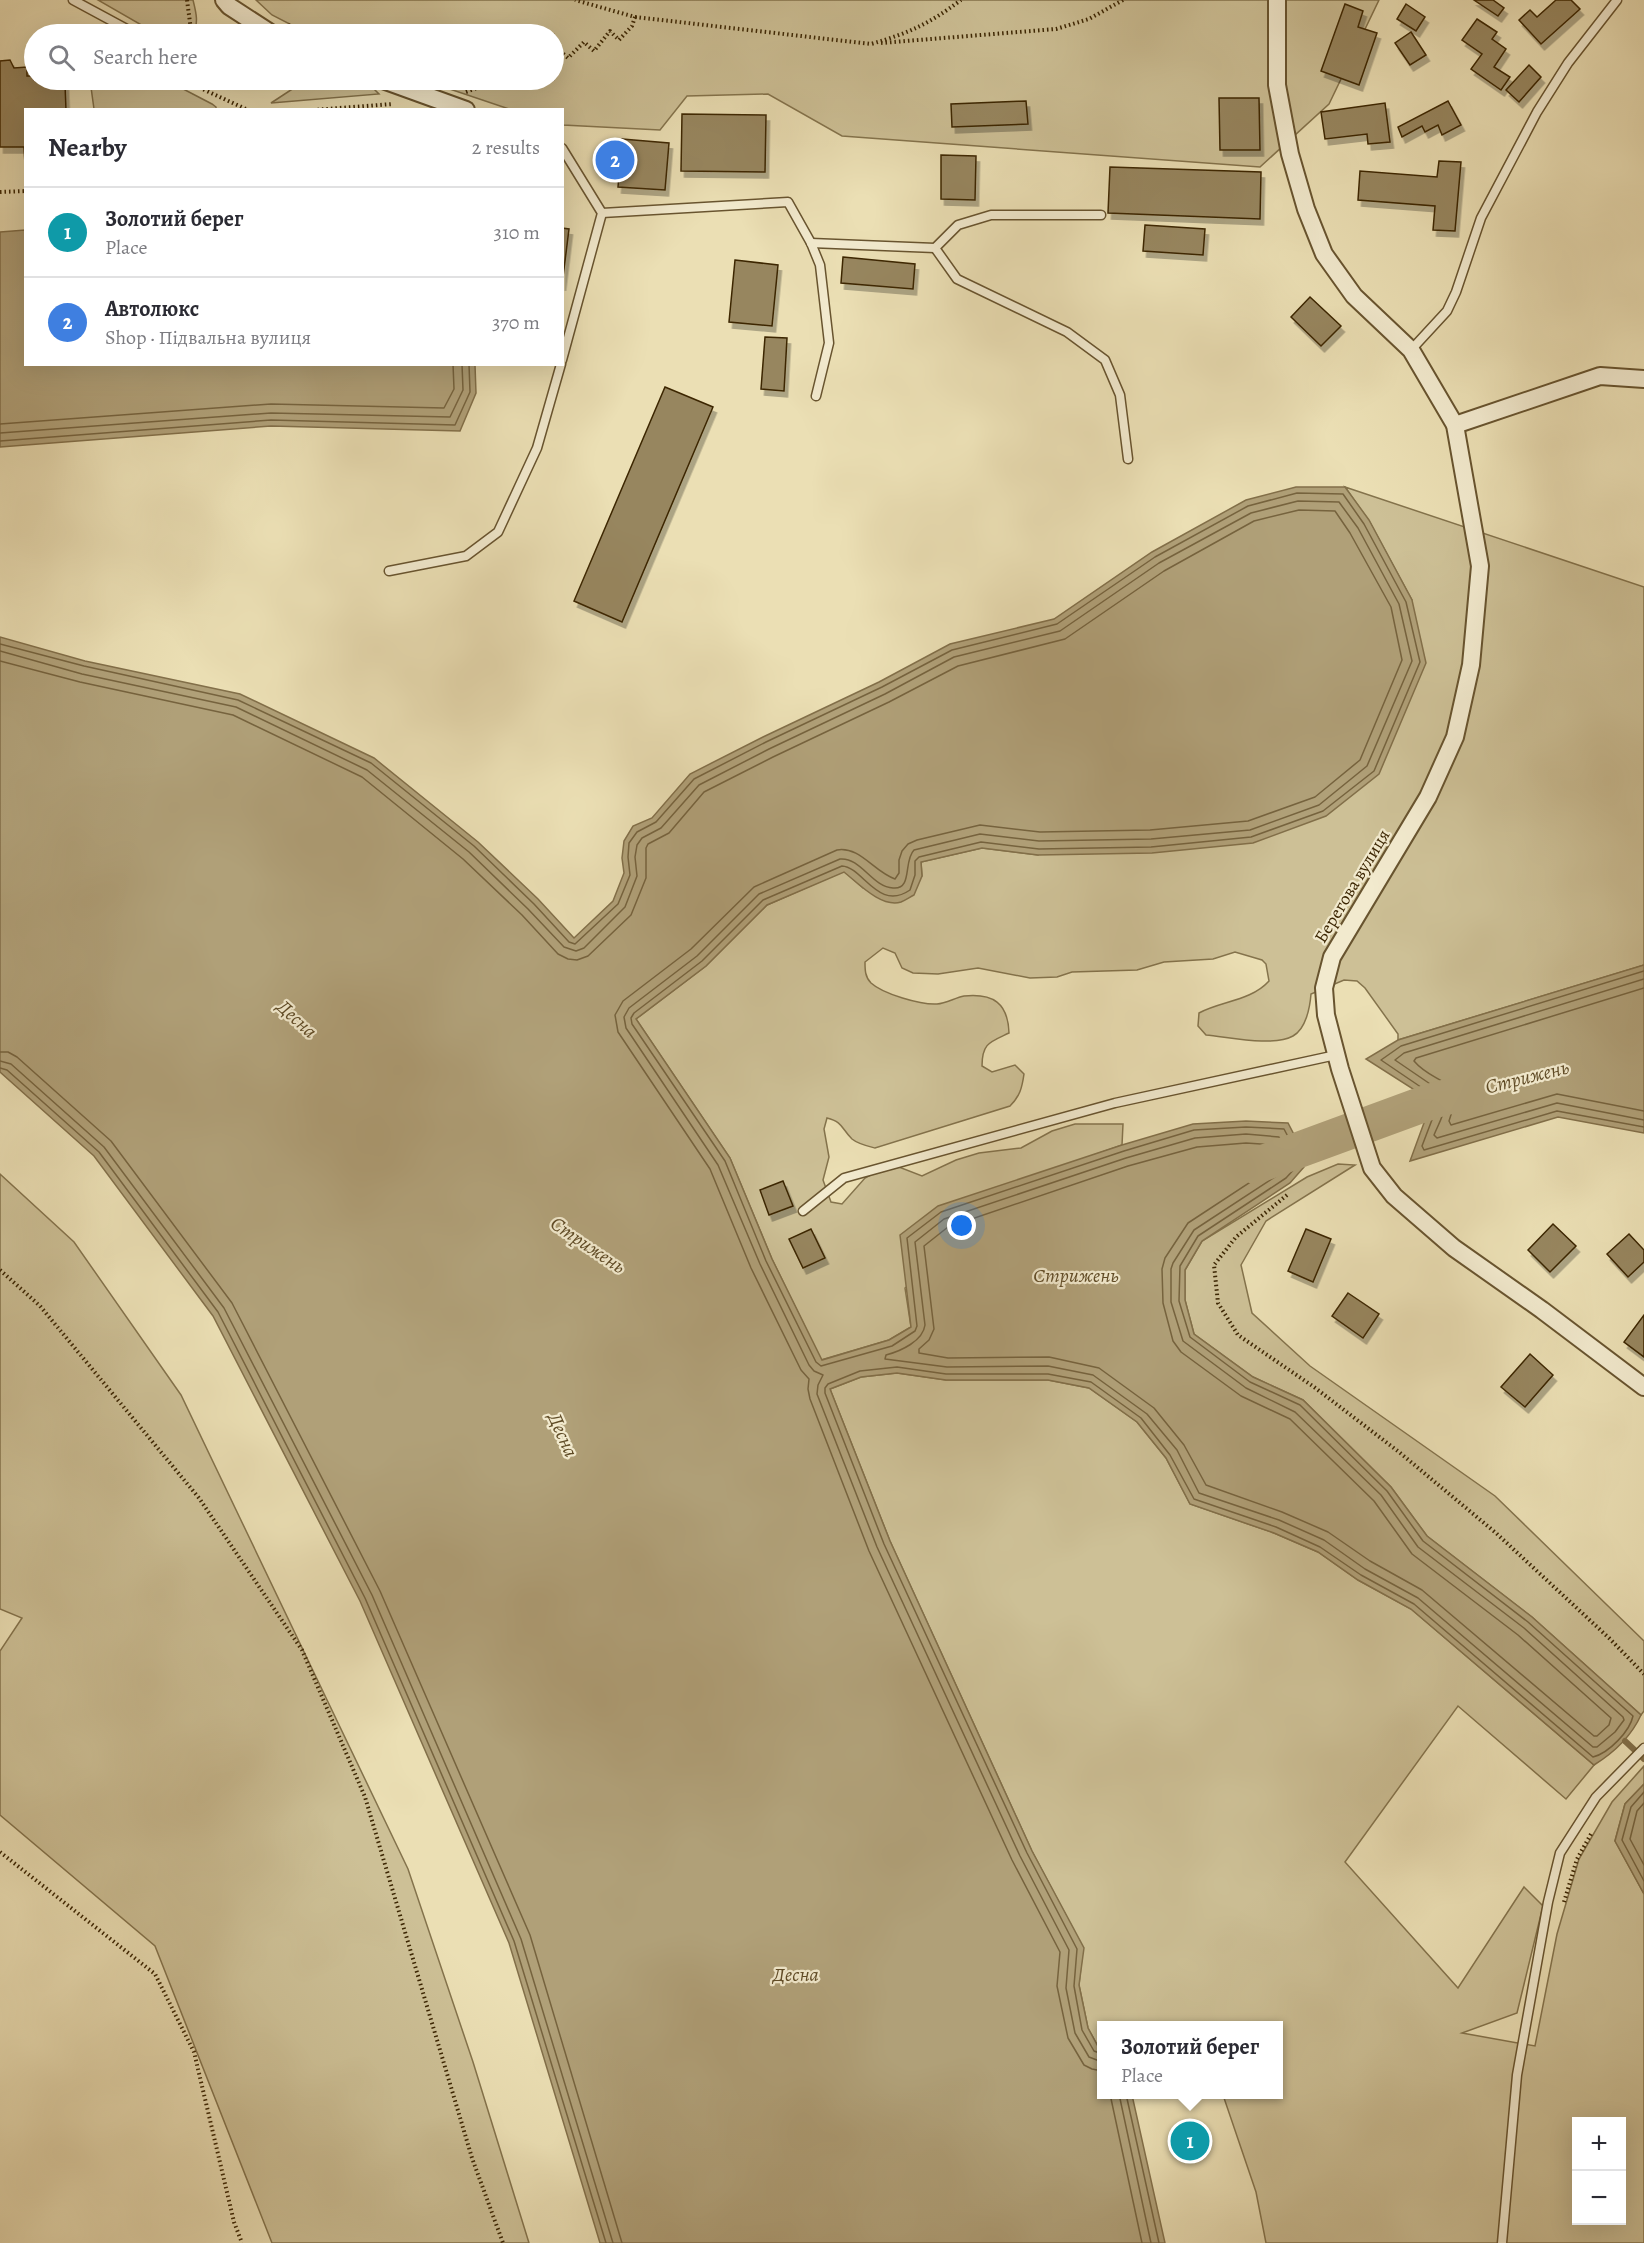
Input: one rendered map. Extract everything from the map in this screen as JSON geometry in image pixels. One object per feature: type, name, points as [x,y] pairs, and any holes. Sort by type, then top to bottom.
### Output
[{"type":"street","points":[[224,0],[229,6],[257,24]]},
{"type":"street","points":[[1277,0],[1277,85],[1290,154],[1306,209],[1324,254],[1354,296],[1411,350],[1455,425],[1600,376],[1644,379]]},
{"type":"street","points":[[411,90],[460,108]]},
{"type":"street","name":"Берегова вулиця","points":[[1455,425],[1480,566],[1470,665],[1455,737],[1428,797],[1332,957],[1324,988],[1326,1016],[1338,1062],[1372,1168],[1394,1196],[1454,1248],[1542,1310],[1644,1387]]},
{"type":"lane","points":[[73,0],[117,24]]},
{"type":"lane","points":[[1411,350],[1447,311],[1456,292],[1481,218],[1537,112],[1568,63],[1617,0]]},
{"type":"lane","points":[[564,151],[602,213],[564,353]]},
{"type":"lane","points":[[602,213],[788,202],[811,243],[820,265],[830,343],[816,396]]},
{"type":"lane","points":[[811,243],[935,248],[958,225],[990,215],[1101,215]]},
{"type":"lane","points":[[935,248],[957,279],[1067,332],[1105,360],[1120,395],[1128,459]]},
{"type":"lane","points":[[389,571],[466,556],[498,532],[537,448],[560,366]]},
{"type":"lane","points":[[803,1211],[844,1178],[1115,1103],[1338,1062]]},
{"type":"lane","points":[[1502,2243],[1517,2074],[1548,1902],[1560,1853],[1596,1797],[1644,1749]]},
{"type":"path","points":[[187,0],[190,24]]},
{"type":"path","points":[[575,0],[635,17],[871,44],[1056,29],[1089,19],[1123,0]]},
{"type":"path","points":[[871,44],[906,34],[939,16],[961,0]]},
{"type":"path","points":[[564,54],[568,58],[584,42],[594,51],[609,32],[619,40],[632,26],[635,17]]},
{"type":"path","points":[[0,192],[24,191]]},
{"type":"path","points":[[1287,1195],[1236,1237],[1214,1265],[1218,1303],[1238,1335],[1314,1387],[1416,1466],[1496,1533],[1609,1638],[1644,1674]]},
{"type":"path","points":[[0,1270],[40,1306],[199,1498],[302,1650],[365,1797],[472,2158],[503,2243]]},
{"type":"path","points":[[1562,1911],[1577,1859],[1592,1832]]},
{"type":"path","points":[[0,1852],[155,1974],[194,2052],[234,2222],[242,2243]]},
{"type":"shaded area","points":[[98,0],[193,0],[196,24],[140,24]]},
{"type":"shaded area","points":[[256,0],[1379,0],[1329,104],[1260,167],[842,136],[768,94],[687,96],[660,130],[564,125],[564,108],[506,108],[453,90],[564,90],[564,24],[290,24],[272,15]]},
{"type":"shaded area","points":[[91,90],[185,90],[216,107],[216,108],[94,108]]},
{"type":"shaded area","points":[[291,90],[375,90],[379,94],[271,103]]},
{"type":"shaded area","points":[[1345,487],[1644,587],[1644,965],[1398,1040],[1398,1034],[1365,988],[1357,981],[1344,980],[1311,994],[1306,1017],[1297,1033],[1284,1039],[1263,1041],[1206,1035],[1198,1026],[1199,1013],[1254,993],[1269,981],[1266,964],[1262,960],[1235,952],[1213,959],[1164,962],[1137,970],[1072,972],[1057,977],[1030,978],[978,968],[938,974],[913,973],[902,968],[895,953],[883,948],[865,962],[865,965],[869,981],[884,991],[902,998],[930,1004],[974,995],[991,998],[997,1002],[1006,1014],[1009,1033],[988,1044],[982,1058],[982,1066],[992,1072],[1015,1065],[1024,1074],[1022,1084],[1010,1106],[875,1148],[854,1141],[839,1124],[827,1118],[824,1129],[829,1157],[823,1180],[831,1202],[842,1204],[865,1178],[876,1172],[899,1167],[922,1176],[956,1160],[979,1153],[1021,1148],[1052,1131],[1075,1124],[1123,1124],[1122,1145],[1063,1166],[905,1288],[911,1327],[889,1340],[821,1360],[772,1259],[730,1158],[636,1019],[706,966],[767,905],[844,871],[863,888],[922,876],[921,862],[982,848],[1038,855],[1412,600],[1369,521]]},
{"type":"shaded area","points":[[1338,1164],[1355,1165],[1266,1221],[1241,1265],[1252,1313],[1310,1366],[1495,1496],[1644,1641],[1644,1711],[1641,1715],[1532,1617],[1427,1536],[1391,1487],[1303,1400],[1253,1377],[1194,1334],[1185,1300],[1185,1270],[1202,1241],[1307,1177]]},
{"type":"shaded area","points":[[0,1174],[74,1242],[181,1395],[408,1869],[473,2062],[529,2243],[272,2243],[155,1946],[0,1815],[0,1651],[22,1618],[0,1609]]},
{"type":"shaded area","points":[[897,1373],[946,1380],[1048,1380],[1089,1388],[1137,1422],[1166,1458],[1190,1504],[1274,1533],[1318,1552],[1358,1580],[1411,1609],[1594,1765],[1566,1799],[1458,1706],[1345,1862],[1458,1988],[1524,1887],[1543,1906],[1517,2013],[1462,2033],[1535,2046],[1557,1934],[1579,1859],[1612,1802],[1644,1766],[1644,1784],[1625,1804],[1615,1841],[1644,1894],[1644,2243],[1266,2243],[1256,2192],[1224,2099],[1283,2099],[1283,2021],[1097,2021],[1097,2045],[1088,2028],[1079,1985],[1083,1948],[1032,1851],[890,1541],[830,1389],[861,1377]]},
{"type":"water","points":[[24,230],[24,366],[475,366],[476,393],[460,431],[271,426],[0,447],[0,232]]},
{"type":"water","name":"Десна","points":[[1296,487],[1345,487],[1369,520],[1412,600],[1426,663],[1379,774],[1326,816],[1253,843],[1152,853],[1038,855],[982,848],[921,862],[922,876],[914,895],[901,902],[893,903],[870,893],[844,872],[767,905],[706,966],[636,1019],[730,1158],[772,1259],[822,1360],[889,1340],[911,1327],[900,1235],[938,1206],[1193,1124],[1246,1121],[1288,1123],[1301,1148],[1304,1167],[1290,1183],[1202,1241],[1185,1270],[1185,1300],[1194,1334],[1253,1377],[1303,1400],[1391,1487],[1427,1536],[1532,1617],[1641,1715],[1622,1743],[1594,1765],[1411,1609],[1358,1580],[1318,1552],[1274,1533],[1190,1504],[1166,1458],[1137,1422],[1089,1388],[1048,1380],[946,1380],[897,1373],[861,1377],[830,1389],[890,1541],[1032,1851],[1084,1948],[1079,1985],[1088,2028],[1097,2045],[1097,2099],[1133,2099],[1165,2243],[600,2243],[509,1943],[360,1601],[213,1316],[94,1156],[0,1072],[0,637],[85,661],[240,694],[374,758],[478,842],[538,899],[574,938],[613,901],[624,873],[622,858],[624,841],[633,826],[652,818],[690,774],[879,682],[950,644],[1054,619],[1152,552],[1246,500]]},
{"type":"water","name":"Стрижень","points":[[1644,965],[1644,1133],[1558,1117],[1410,1161],[1432,1101],[1366,1059],[1398,1040]]},
{"type":"water","points":[[1644,1784],[1644,1894],[1615,1841],[1625,1804]]},
{"type":"building","points":[[1474,0],[1493,0],[1504,8],[1498,16]]},
{"type":"building","points":[[1556,0],[1571,0],[1580,9],[1541,44],[1519,20],[1530,10],[1537,17]]},
{"type":"building","points":[[1345,4],[1363,11],[1358,27],[1377,33],[1359,85],[1321,71]]},
{"type":"building","points":[[1406,4],[1425,17],[1416,31],[1397,19]]},
{"type":"building","points":[[1477,19],[1497,32],[1492,39],[1506,49],[1494,67],[1510,77],[1501,90],[1471,69],[1482,54],[1462,40]]},
{"type":"building","points":[[1411,32],[1426,55],[1410,65],[1395,43]]},
{"type":"building","points":[[10,60],[14,68],[24,67],[24,90],[65,90],[66,108],[24,108],[24,147],[0,147],[0,61]]},
{"type":"building","points":[[1529,65],[1541,77],[1519,102],[1506,90]]},
{"type":"building","points":[[1219,98],[1259,98],[1260,150],[1220,150]]},
{"type":"building","points":[[1026,101],[1028,124],[952,127],[951,104]]},
{"type":"building","points":[[1448,101],[1461,125],[1442,135],[1438,125],[1425,132],[1422,126],[1402,137],[1398,127]]},
{"type":"building","points":[[1385,103],[1390,142],[1368,144],[1367,134],[1325,139],[1321,112]]},
{"type":"building","points":[[682,114],[766,115],[765,172],[681,171]]},
{"type":"building","points":[[622,139],[669,143],[665,190],[618,187]]},
{"type":"building","points":[[941,155],[976,156],[975,200],[941,199]]},
{"type":"building","points":[[1439,161],[1461,162],[1455,231],[1433,230],[1435,206],[1358,200],[1360,171],[1437,177]]},
{"type":"building","points":[[1110,167],[1261,172],[1260,219],[1108,213]]},
{"type":"building","points":[[1145,225],[1205,229],[1203,255],[1143,251]]},
{"type":"building","points":[[564,228],[569,229],[564,269]]},
{"type":"building","points":[[843,257],[915,264],[913,289],[841,283]]},
{"type":"building","points":[[735,260],[778,265],[772,326],[729,322]]},
{"type":"building","points":[[1310,297],[1341,326],[1321,346],[1291,317]]},
{"type":"building","points":[[765,337],[787,338],[784,391],[761,389]]},
{"type":"building","points":[[665,387],[713,407],[622,622],[574,601]]},
{"type":"building","points":[[783,1181],[793,1206],[769,1215],[760,1190]]},
{"type":"building","points":[[1553,1224],[1576,1246],[1550,1272],[1528,1250]]},
{"type":"building","points":[[811,1229],[825,1258],[803,1268],[789,1239]]},
{"type":"building","points":[[1306,1229],[1331,1239],[1313,1282],[1288,1271]]},
{"type":"building","points":[[1629,1234],[1644,1250],[1644,1262],[1628,1277],[1607,1254]]},
{"type":"building","points":[[1348,1293],[1379,1314],[1363,1338],[1332,1316]]},
{"type":"building","points":[[1644,1315],[1644,1357],[1624,1342]]},
{"type":"building","points":[[1530,1354],[1553,1375],[1525,1407],[1501,1387]]},
{"type":"waterway","name":"Стрижень","points":[[1255,1166],[1432,1101],[1480,1088]]},
{"type":"waterway","points":[[1625,1741],[1644,1759]]},
{"type":"place","name":"Автолюкс","points":[[615,160]]},
{"type":"place","name":"Золотий берег","points":[[1190,2141]]}]
